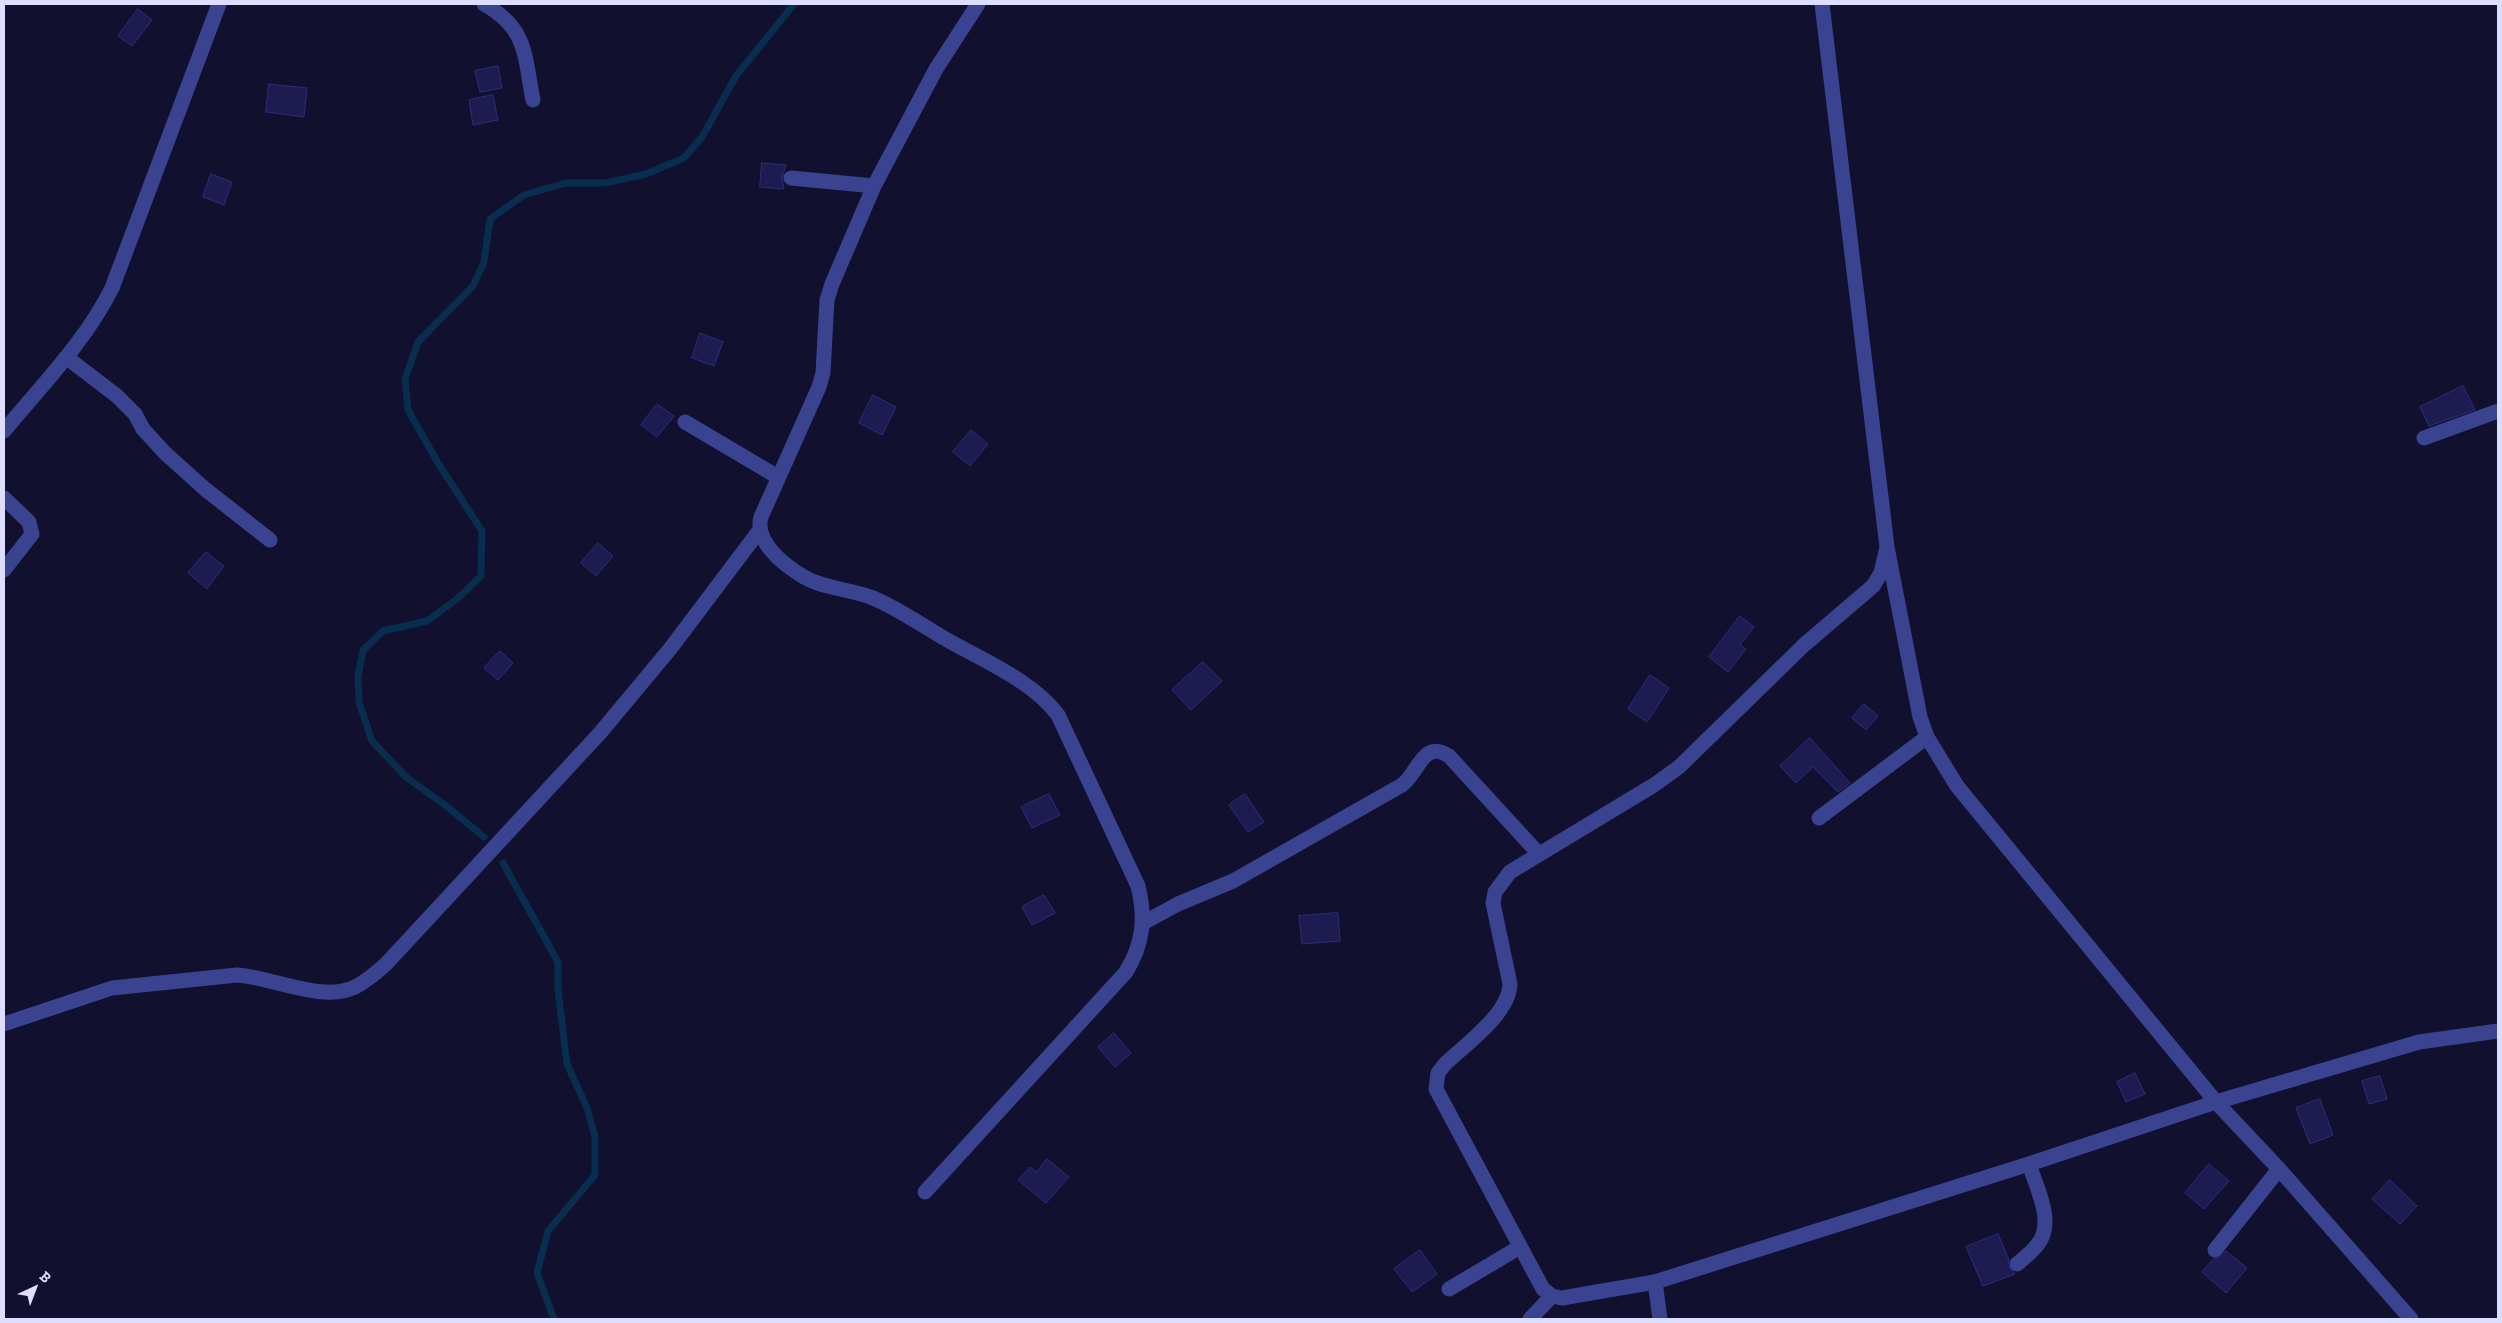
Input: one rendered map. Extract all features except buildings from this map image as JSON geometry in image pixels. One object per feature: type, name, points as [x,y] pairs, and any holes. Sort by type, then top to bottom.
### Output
[{"type":"street","points":[[4,430],[90,328],[112,288],[219,4]]},
{"type":"street","points":[[484,4],[507,20],[521,39],[533,100]]},
{"type":"street","points":[[925,1192],[1126,972],[1138,950],[1143,923],[1143,906],[1138,886],[1058,715],[1049,704],[1026,685],[884,603],[871,597],[827,586],[805,577],[766,544],[759,531],[760,517],[819,386],[823,373],[827,300],[832,284],[874,186],[936,69],[978,4]]},
{"type":"street","points":[[1822,4],[1888,547],[1920,717],[1927,737],[1957,786],[2216,1102],[2411,1319]]},
{"type":"street","points":[[791,178],[874,186]]},
{"type":"street","points":[[66,357],[117,396],[135,414],[143,429],[165,453],[198,483],[270,540]]},
{"type":"street","points":[[2424,438],[2498,411]]},
{"type":"street","points":[[685,422],[778,477]]},
{"type":"street","points":[[4,498],[29,522],[32,534],[4,570]]},
{"type":"street","points":[[4,1024],[112,988],[237,975],[250,976],[318,992],[336,992],[353,988],[367,980],[393,957],[593,741],[670,649],[759,531]]},
{"type":"street","points":[[1888,547],[1882,573],[1873,586],[1804,645],[1679,767],[1654,785],[1538,853],[1510,872],[1495,892],[1493,903],[1510,984],[1510,995],[1499,1013],[1444,1064],[1438,1073],[1436,1089],[1543,1289],[1552,1296],[1562,1298],[1655,1282],[2029,1164],[2216,1102],[2419,1042],[2498,1032]]},
{"type":"street","points":[[1819,818],[1927,737]]},
{"type":"street","points":[[1143,923],[1178,904],[1234,881],[1402,785],[1411,778],[1423,758],[1431,751],[1441,751],[1449,756],[1538,853]]},
{"type":"street","points":[[2017,1264],[2037,1246],[2045,1228],[2045,1218],[2029,1164]]},
{"type":"street","points":[[2215,1250],[2279,1170]]},
{"type":"street","points":[[1449,1289],[1520,1247]]},
{"type":"street","points":[[1655,1282],[1660,1319]]},
{"type":"street","points":[[1530,1319],[1552,1296]]},
{"type":"waterway","points":[[484,837],[445,805],[406,777],[372,741],[359,702],[358,677],[363,650],[383,631],[427,621],[457,599],[481,576],[482,531],[438,463],[408,410],[405,379],[418,342],[473,286],[484,262],[490,219],[524,195],[566,183],[605,183],[646,174],[684,158],[702,137],[736,76],[794,4]]},
{"type":"waterway","points":[[503,863],[558,962],[558,990],[567,1064],[587,1108],[595,1137],[595,1175],[548,1231],[537,1273],[554,1319]]}]
